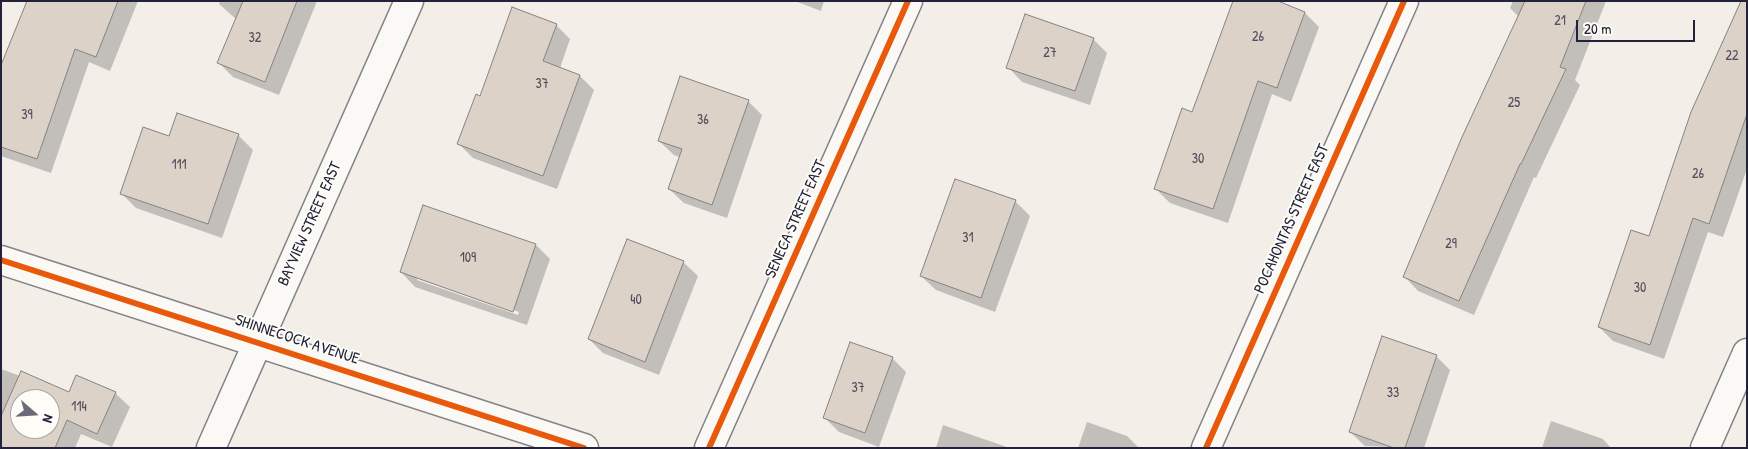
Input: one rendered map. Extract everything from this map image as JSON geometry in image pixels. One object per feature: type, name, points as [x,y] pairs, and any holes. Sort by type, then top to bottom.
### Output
[{"type":"street","name":"BAYVIEW STREET EAST","points":[[211,448],[409,1]]},
{"type":"street","name":"SENECA STREET EAST","points":[[709,448],[908,1]]},
{"type":"street","name":"POCAHONTAS STREET EAST","points":[[1206,448],[1404,1]]},
{"type":"street","name":"SHINNECOCK AVENUE","points":[[1,260],[584,448]]},
{"type":"street","points":[[1705,448],[1747,353]]},
{"type":"building","points":[[27,1],[118,1],[96,57],[75,49],[37,159],[1,147],[1,65]]},
{"type":"building","points":[[243,1],[297,1],[265,82],[217,63]]},
{"type":"building","points":[[1233,1],[1278,1],[1305,12],[1277,88],[1258,81],[1213,209],[1154,189],[1182,108],[1192,112]]},
{"type":"building","points":[[1525,1],[1586,1],[1560,67],[1566,69],[1520,164],[1459,301],[1403,277],[1462,137]]},
{"type":"building","points":[[1741,1],[1747,1],[1747,114],[1709,224],[1693,218],[1650,345],[1598,327],[1631,230],[1649,236],[1691,112]]},
{"type":"building","points":[[512,7],[557,24],[543,61],[580,75],[543,176],[457,144],[476,94],[480,96]]},
{"type":"building","points":[[1025,14],[1094,38],[1075,91],[1006,68]]},
{"type":"building","points":[[680,76],[749,100],[712,205],[668,189],[682,149],[658,141]]},
{"type":"building","points":[[177,113],[239,134],[208,224],[120,194],[143,127],[169,136]]},
{"type":"building","points":[[955,179],[1016,200],[981,298],[920,276]]},
{"type":"building","points":[[423,205],[536,244],[513,312],[400,272]]},
{"type":"building","points":[[627,239],[684,261],[645,362],[588,339]]},
{"type":"building","points":[[1382,336],[1437,355],[1405,448],[1394,448],[1349,432]]},
{"type":"building","points":[[850,342],[893,357],[865,433],[823,418]]},
{"type":"building","points":[[21,371],[69,392],[76,375],[116,392],[97,434],[67,420],[60,436],[60,389],[13,389]]},
{"type":"building","points":[[10,396],[10,439],[59,439],[55,448],[1,448],[1,416]]},
{"type":"cycle path","points":[[709,448],[908,1]]},
{"type":"cycle path","points":[[1206,448],[1404,1]]},
{"type":"cycle path","points":[[1,260],[584,448]]}]
